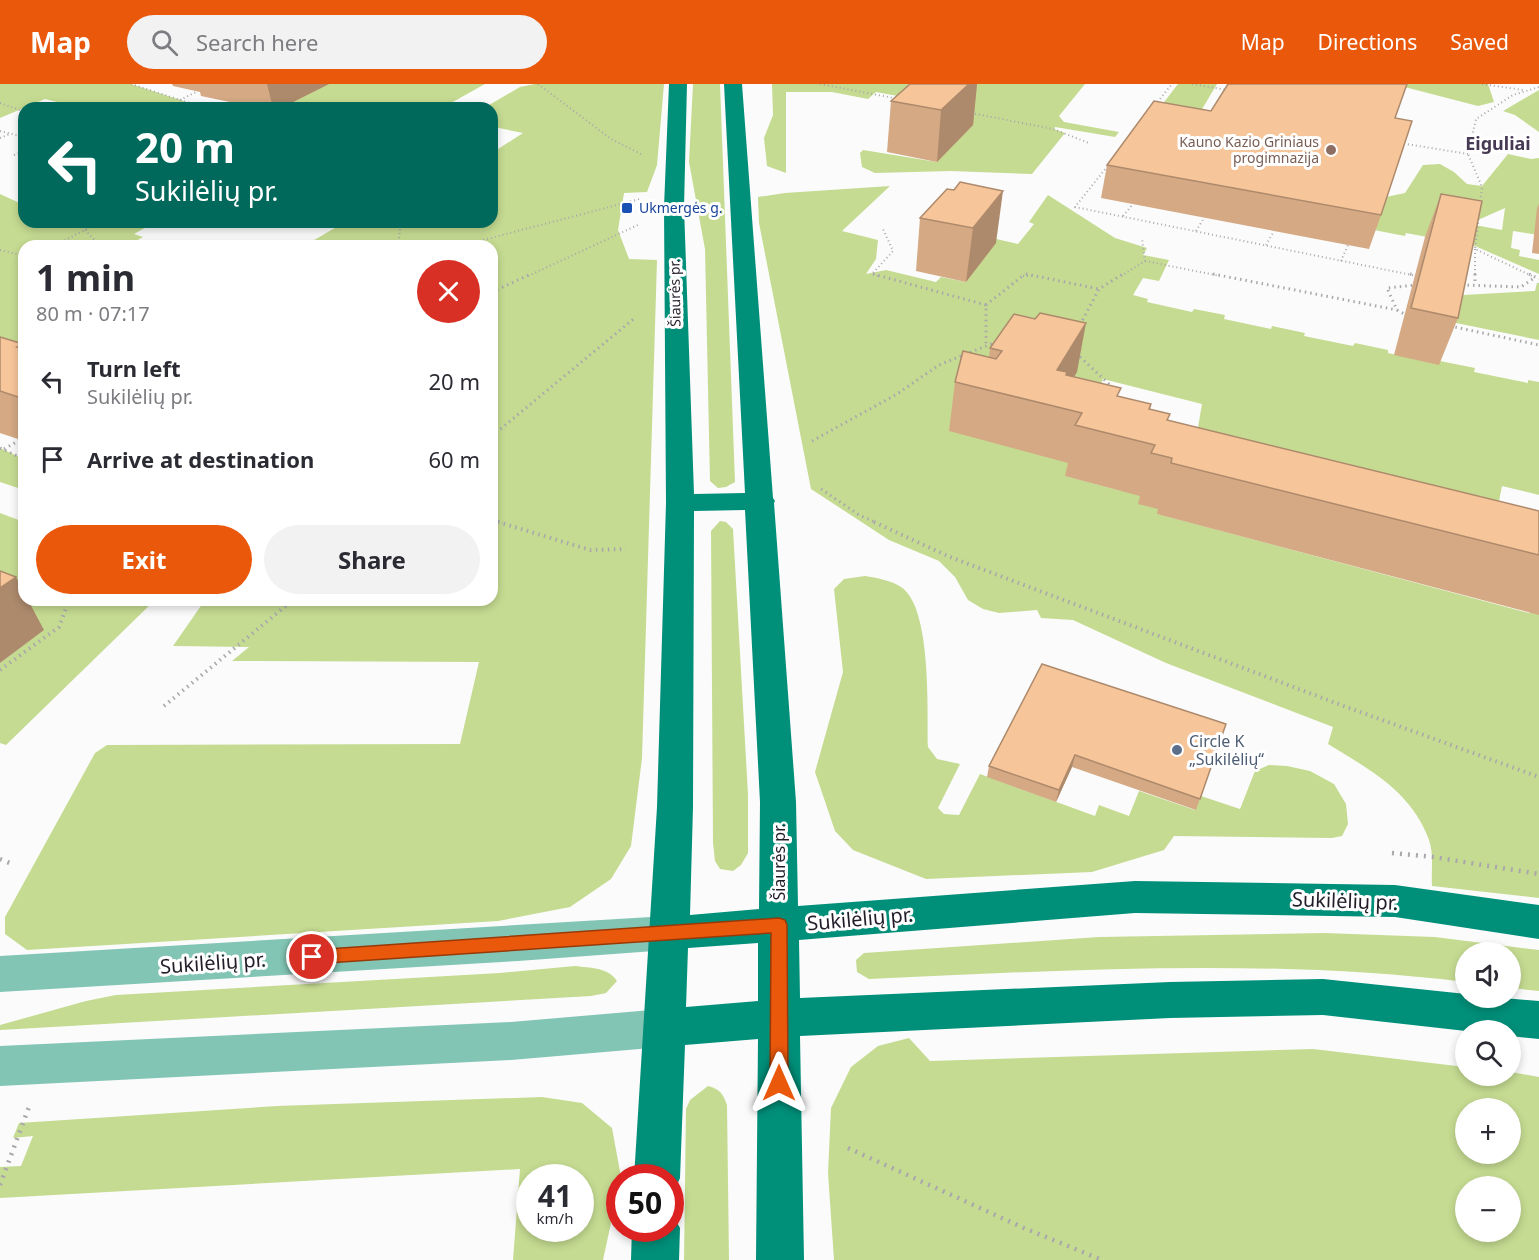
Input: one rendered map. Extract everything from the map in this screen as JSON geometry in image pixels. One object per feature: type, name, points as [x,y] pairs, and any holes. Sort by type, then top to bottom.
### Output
[{"type":"main road","name":"Šiaurės pr.","points":[[658,1164],[675,807],[680,503],[674,207],[678,84]]},
{"type":"main road","name":"Šiaurės pr.","points":[[733,84],[761,501],[778,802],[780,1260]]},
{"type":"main road","points":[[680,503],[761,501]]},
{"type":"main road","name":"Sukilėlių pr.","points":[[668,933],[1135,897],[1395,901],[1539,922]]},
{"type":"main road","points":[[663,1028],[779,1018],[1170,1000],[1323,997],[1539,1020]]},
{"type":"main road","points":[[655,1260],[656,1242]]},
{"type":"street","name":"Sukilėlių pr.","points":[[0,974],[495,946],[668,933]]},
{"type":"street","points":[[0,1066],[500,1042],[663,1028]]},
{"type":"path","points":[[131,84],[186,102]]},
{"type":"path","points":[[538,84],[611,139],[641,154]]},
{"type":"path","points":[[820,84],[908,101]]},
{"type":"path","points":[[1154,107],[1172,84]]},
{"type":"path","points":[[1192,84],[1235,91]]},
{"type":"path","points":[[1482,84],[1526,91]]},
{"type":"path","points":[[1475,285],[1474,249],[1482,187],[1468,154],[1476,119],[1513,95],[1539,87]]},
{"type":"path","points":[[180,100],[198,91]]},
{"type":"path","points":[[888,106],[897,99]]},
{"type":"path","points":[[0,104],[18,109]]},
{"type":"path","points":[[964,111],[1053,129],[1089,143]]},
{"type":"path","points":[[0,131],[18,136]]},
{"type":"path","points":[[0,138],[10,134]]},
{"type":"path","points":[[1399,143],[1468,154]]},
{"type":"path","points":[[14,155],[18,153]]},
{"type":"path","points":[[1114,157],[1075,207],[1429,279]]},
{"type":"path","points":[[483,240],[641,199]]},
{"type":"path","points":[[1123,216],[1132,204]]},
{"type":"path","points":[[1196,231],[1204,218]]},
{"type":"path","points":[[498,289],[640,224]]},
{"type":"path","points":[[66,240],[89,228]]},
{"type":"path","points":[[883,229],[893,251],[872,274],[986,305]]},
{"type":"path","points":[[85,230],[94,240]]},
{"type":"path","points":[[1266,245],[1274,231]]},
{"type":"path","points":[[1142,239],[1145,261]]},
{"type":"path","points":[[1341,261],[1348,245]]},
{"type":"path","points":[[1474,249],[1539,279]]},
{"type":"path","points":[[0,250],[18,254]]},
{"type":"path","points":[[1077,330],[1099,289],[1145,261],[1397,310],[1412,318]]},
{"type":"path","points":[[1418,276],[1421,268]]},
{"type":"path","points":[[986,305],[1024,274],[1099,289]]},
{"type":"path","points":[[1459,285],[1521,286],[1534,278]]},
{"type":"path","points":[[1397,310],[1387,288],[1418,285]]},
{"type":"path","points":[[986,305],[986,346]]},
{"type":"path","points":[[498,431],[636,317]]},
{"type":"path","points":[[1070,324],[1081,322]]},
{"type":"path","points":[[1446,326],[1539,345]]},
{"type":"path","points":[[812,441],[897,394],[939,365],[996,342]]},
{"type":"path","points":[[1069,346],[1120,395]]},
{"type":"path","points":[[2,448],[18,441]]},
{"type":"path","points":[[2,448],[18,456]]},
{"type":"path","points":[[821,489],[859,515],[950,557],[1341,705],[1539,777]]},
{"type":"path","points":[[498,522],[590,550],[626,549]]},
{"type":"path","points":[[0,670],[59,627],[67,606]]},
{"type":"path","points":[[164,706],[286,606]]},
{"type":"path","points":[[1392,853],[1433,857],[1539,874]]},
{"type":"path","points":[[0,859],[12,864]]},
{"type":"path","points":[[0,1185],[45,1064]]},
{"type":"path","points":[[848,1148],[1024,1228],[1102,1260]]},
{"type":"green space","points":[[0,84],[131,84],[186,102],[57,102],[45,99],[38,102],[18,102],[18,110],[0,118]]},
{"type":"green space","points":[[241,84],[485,84],[453,102],[292,102],[299,98]]},
{"type":"green space","points":[[535,84],[664,84],[657,165],[647,192],[624,193],[618,230],[629,259],[657,260],[642,758],[631,846],[611,879],[570,907],[498,921],[27,950],[5,934],[5,917],[95,753],[107,745],[460,744],[479,662],[232,661],[249,647],[173,646],[201,606],[498,606],[498,240],[314,240],[335,228],[498,228],[498,149],[523,133],[498,128],[498,102],[494,102],[520,87]]},
{"type":"green space","points":[[693,84],[720,84],[735,482],[718,488],[710,481],[705,249],[689,162]]},
{"type":"green space","points":[[772,84],[1085,84],[1059,116],[1064,122],[1119,132],[1115,137],[1055,127],[1054,129],[1065,133],[1032,174],[951,171],[875,173],[862,167],[860,153],[863,150],[937,162],[925,101],[876,92],[868,99],[832,92],[786,92],[786,173],[767,166],[764,138],[773,115]]},
{"type":"green space","points":[[1178,84],[1217,84],[1192,126],[1151,119]]},
{"type":"green space","points":[[1393,84],[1488,84],[1494,102],[1478,106]]},
{"type":"green space","points":[[1539,90],[1539,132],[1515,115],[1503,111]]},
{"type":"green space","points":[[1508,154],[1531,159],[1539,158],[1539,235],[1513,231],[1511,248],[1520,250],[1519,256],[1539,260],[1539,274],[1475,246],[1406,233],[1405,236],[1374,230],[1386,197],[1405,193],[1423,165],[1440,164],[1454,172],[1467,184],[1482,186]],"holes":[[[1505,208],[1502,230],[1469,224]]]},
{"type":"green space","points":[[890,186],[842,231],[878,240],[876,259],[866,274],[886,270],[936,282],[941,277],[966,282],[992,238],[1018,244],[1034,224],[1029,222],[1048,195],[1115,238],[1147,248],[1143,255],[1169,260],[1159,281],[1143,278],[1133,295],[1148,299],[1147,302],[1192,312],[1194,309],[1225,315],[1224,319],[1271,329],[1272,326],[1305,333],[1304,336],[1353,346],[1355,343],[1438,364],[1440,361],[1475,368],[1474,372],[1528,383],[1528,380],[1539,382],[1539,495],[1502,486],[1496,516],[1194,451],[1202,404],[1103,379],[1098,392],[1067,389],[1077,372],[1032,361],[1074,460],[1066,476],[1122,491],[1145,490],[1159,509],[1158,514],[1529,613],[1539,610],[1539,898],[1432,886],[1431,845],[1412,808],[1387,783],[1328,744],[1333,727],[1166,663],[1073,620],[1041,618],[1037,610],[999,613],[983,609],[968,600],[955,577],[939,561],[889,540],[811,489],[759,223],[758,197]]},
{"type":"green space","points":[[0,194],[18,202],[18,228],[145,228],[134,234],[143,237],[138,240],[18,240],[18,384],[0,378]]},
{"type":"green space","points":[[1539,283],[1539,340],[1412,314],[1424,289],[1463,295],[1535,291]]},
{"type":"green space","points":[[0,448],[18,456],[18,488],[0,482]]},
{"type":"green space","points":[[0,513],[18,520],[18,606],[149,606],[6,745],[0,743],[0,663],[43,630],[0,612]]},
{"type":"green space","points":[[720,521],[726,522],[733,529],[748,795],[748,853],[741,865],[733,871],[720,869],[715,861],[713,843],[711,531]]},
{"type":"green space","points":[[865,576],[888,581],[901,587],[911,598],[918,615],[926,661],[928,747],[937,759],[960,764],[938,808],[944,814],[959,815],[980,774],[1095,816],[1099,805],[1129,816],[1139,791],[1195,810],[1201,796],[1240,809],[1255,771],[1269,765],[1310,771],[1334,784],[1346,804],[1348,824],[1342,836],[1332,838],[1174,836],[1164,850],[1092,872],[926,879],[853,850],[835,831],[815,772],[843,672],[834,589],[844,579]]},
{"type":"green space","points":[[1324,933],[1435,937],[1475,942],[1455,942],[1455,981],[1317,970],[1242,968],[1018,972],[869,979],[857,972],[856,960],[864,953],[1099,937]]},
{"type":"green space","points":[[1521,948],[1539,950],[1539,991],[1521,989]]},
{"type":"green space","points":[[575,966],[604,971],[617,981],[606,993],[591,996],[0,1030],[0,1025],[116,995],[500,973]]},
{"type":"green space","points":[[909,1038],[930,1061],[1313,1049],[1455,1066],[1455,1086],[1521,1086],[1521,1074],[1539,1077],[1539,1260],[834,1260],[828,1173],[831,1108],[851,1067],[878,1046]]},
{"type":"green space","points":[[708,1086],[720,1092],[727,1105],[729,1260],[684,1260],[686,1109],[690,1100]]},
{"type":"green space","points":[[542,1097],[582,1103],[612,1128],[619,1164],[606,1164],[607,1242],[603,1260],[513,1260],[516,1221],[516,1242],[594,1242],[594,1164],[516,1164],[516,1169],[0,1198],[0,1167],[21,1166],[33,1136],[13,1138],[19,1123],[277,1106]]},
{"type":"building","points":[[910,84],[969,84],[941,110],[891,101]]},
{"type":"building","points":[[1228,84],[1407,84],[1395,118],[1412,121],[1381,215],[1107,165],[1154,101],[1211,111]]},
{"type":"building","points":[[960,182],[1003,191],[973,228],[920,218],[947,189],[954,190]]},
{"type":"building","points":[[1441,194],[1482,201],[1458,318],[1411,308]]},
{"type":"building","points":[[1040,313],[1086,323],[1057,370],[1067,372],[1066,375],[1121,388],[1117,396],[1151,404],[1149,409],[1170,414],[1167,420],[1539,511],[1539,555],[1171,463],[1172,458],[1151,453],[1155,445],[1075,425],[1082,413],[955,382],[963,351],[996,359],[1002,351],[990,348],[1014,314],[1035,319]]},
{"type":"building","points":[[0,337],[18,342],[18,397],[0,391]]},
{"type":"building","points":[[0,571],[16,577],[0,588]]},
{"type":"building","points":[[1042,664],[1226,724],[1200,799],[1075,755],[1059,790],[989,766]]},
{"type":"place","name":"Kauno Kazio Griniaus progimnazija","points":[[1331,150]]},
{"type":"place","name":"Ukmergės g.","points":[[627,208]]},
{"type":"place","name":"Circle K „Sukilėlių“","points":[[1177,750]]},
{"type":"district","name":"Eiguliai","points":[[1498,144]]},
{"type":"route","points":[[312,957],[779,925],[779,1083]]}]
